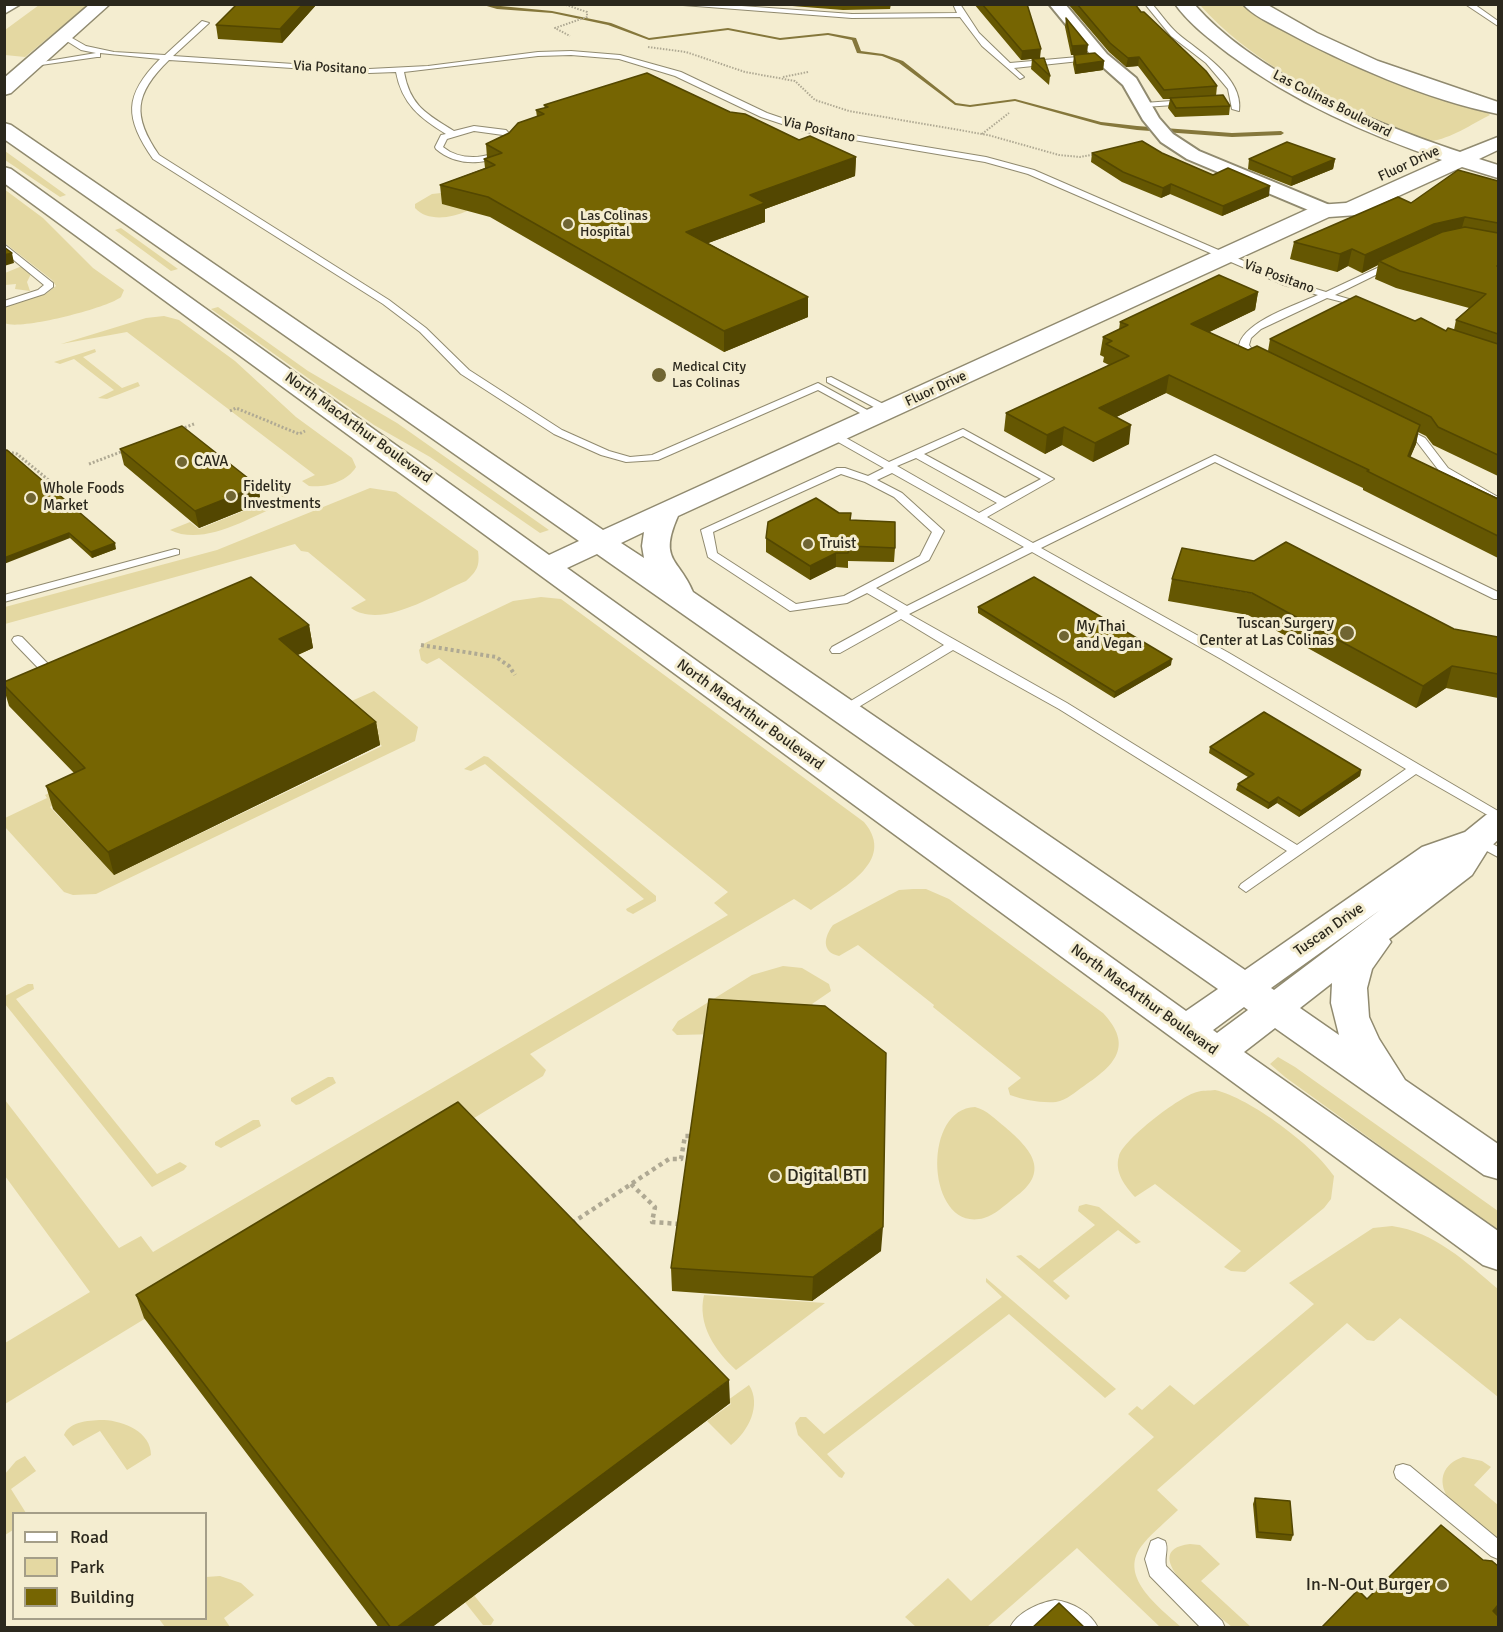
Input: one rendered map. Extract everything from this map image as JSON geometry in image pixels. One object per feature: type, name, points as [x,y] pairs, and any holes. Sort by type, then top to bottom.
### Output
[{"type":"main road","points":[[5,6],[12,4]]},
{"type":"main road","points":[[4,89],[101,4]]},
{"type":"main road","name":"Las Colinas Boulevard","points":[[1184,4],[1210,30],[1248,60],[1307,95],[1372,127],[1498,172]]},
{"type":"main road","points":[[1252,4],[1300,34],[1347,56],[1415,82],[1498,108]]},
{"type":"main road","points":[[4,71],[34,64]]},
{"type":"main road","name":"Fluor Drive","points":[[1325,210],[1329,202],[1498,123]]},
{"type":"main road","points":[[1372,127],[1389,140],[1398,158]]},
{"type":"main road","points":[[4,129],[1498,1164]]},
{"type":"main road","name":"Fluor Drive","points":[[547,566],[600,544],[1325,210],[1349,210],[1498,143]]},
{"type":"main road","name":"North MacArthur Boulevard","points":[[4,173],[1186,1030],[1498,1253]]},
{"type":"main road","points":[[666,513],[655,537],[658,564],[689,605]]},
{"type":"main road","name":"Tuscan Drive","points":[[1186,1030],[1259,1000],[1383,926],[1460,867],[1493,833]]},
{"type":"main road","name":"Tuscan Drive","points":[[1218,1052],[1259,1000],[1434,855],[1493,833]]},
{"type":"main road","points":[[1383,926],[1353,973],[1347,999],[1353,1029],[1396,1094]]},
{"type":"street","points":[[1056,4],[1101,57],[1130,81],[1148,111],[1175,143],[1192,155],[1325,210]]},
{"type":"lane","points":[[673,4],[852,16],[961,15]]},
{"type":"lane","points":[[956,4],[961,15],[987,46],[1020,77]]},
{"type":"lane","points":[[1148,4],[1174,34],[1209,61],[1232,88],[1236,109]]},
{"type":"lane","points":[[1468,4],[1498,24]]},
{"type":"lane","points":[[205,23],[164,57],[138,95],[134,116],[137,129],[156,157],[386,302],[423,330],[465,372],[558,432],[605,453],[644,461],[818,386],[882,414]]},
{"type":"lane","points":[[65,36],[84,48],[114,54]]},
{"type":"lane","name":"Via Positano","points":[[114,54],[333,69],[400,71],[538,54],[571,53],[620,57],[678,74],[764,115],[809,130],[986,160],[1031,172],[1287,283],[1326,293],[1375,310]]},
{"type":"lane","points":[[34,64],[114,54]]},
{"type":"lane","points":[[1008,66],[1101,57]]},
{"type":"lane","points":[[400,71],[402,92],[421,114],[452,133],[486,128],[506,133],[513,142],[510,147],[494,156],[459,158],[449,155],[439,147],[444,137],[452,133]]},
{"type":"lane","points":[[1222,100],[1233,99]]},
{"type":"lane","points":[[1148,111],[1200,101]]},
{"type":"lane","points":[[4,248],[50,285],[41,292],[4,304]]},
{"type":"lane","points":[[1270,365],[1251,356],[1244,345],[1246,337],[1258,327],[1326,293],[1401,260]]},
{"type":"lane","points":[[831,380],[882,414]]},
{"type":"lane","points":[[1390,424],[1422,440],[1444,470],[1498,501]]},
{"type":"lane","points":[[869,480],[915,453],[963,432],[1049,479],[979,517]]},
{"type":"lane","points":[[836,436],[1416,768],[1493,833]]},
{"type":"lane","points":[[915,453],[1005,503]]},
{"type":"lane","points":[[836,650],[903,613],[1215,458],[1498,596]]},
{"type":"lane","points":[[841,470],[869,480],[898,495],[938,531],[925,558],[847,599],[794,608],[712,555],[707,530],[841,470]]},
{"type":"lane","points":[[4,599],[175,552]]},
{"type":"lane","points":[[867,588],[953,645],[1073,712],[1297,851]]},
{"type":"lane","points":[[18,640],[49,672]]},
{"type":"lane","points":[[843,711],[953,645]]},
{"type":"lane","points":[[1246,887],[1416,768]]},
{"type":"lane","points":[[1404,1472],[1498,1550]]},
{"type":"lane","points":[[1158,1547],[1155,1559],[1157,1570],[1215,1628]]},
{"type":"lane","points":[[1020,1628],[1048,1609],[1062,1608],[1088,1628]]},
{"type":"path","points":[[563,4],[587,12],[587,17],[555,28],[562,34],[578,38]]},
{"type":"path","points":[[641,46],[686,52],[745,72],[795,81],[815,100],[849,111],[981,134],[1059,155],[1080,157],[1100,153]]},
{"type":"path","points":[[782,78],[808,72]]},
{"type":"path","points":[[981,134],[1009,113]]},
{"type":"path","points":[[230,411],[236,408],[299,434],[305,431]]},
{"type":"path","points":[[173,432],[194,424]]},
{"type":"path","points":[[89,464],[131,448]]},
{"type":"path","points":[[4,451],[17,454],[51,482]]},
{"type":"path","points":[[421,645],[454,652],[490,653],[506,662],[515,675]]},
{"type":"path","points":[[562,1230],[669,1160],[681,1159],[685,1136],[694,1136]]},
{"type":"path","points":[[631,1184],[656,1207],[652,1222],[682,1224]]},
{"type":"green space","points":[[39,5],[88,5],[25,57],[5,55],[5,30]]},
{"type":"green space","points":[[1200,5],[1241,5],[1309,44],[1355,65],[1484,109],[1490,115],[1438,140],[1424,141],[1410,137],[1328,98],[1282,72],[1238,41]]},
{"type":"green space","points":[[5,151],[66,195],[60,197],[5,160]]},
{"type":"green space","points":[[4,189],[43,218],[93,268],[124,290],[121,297],[99,307],[63,317],[27,324],[5,323],[5,307],[47,293],[56,286],[52,280],[5,243]]},
{"type":"green space","points":[[450,192],[467,211],[433,217],[415,208],[415,204],[432,194]]},
{"type":"green space","points":[[121,228],[178,269],[171,271],[115,230]]},
{"type":"green space","points":[[22,266],[31,274],[27,282],[30,291],[15,289],[16,284],[5,285],[5,273]]},
{"type":"green space","points":[[218,307],[308,371],[397,423],[549,530],[540,533],[430,457],[374,425],[211,309]]},
{"type":"green space","points":[[164,316],[179,320],[235,361],[296,417],[352,458],[356,467],[352,472],[335,483],[309,486],[302,481],[315,475],[127,332],[61,344],[146,318]]},
{"type":"green space","points":[[95,349],[96,352],[83,357],[122,388],[138,382],[140,386],[107,399],[98,398],[114,390],[74,359],[60,364],[54,362]]},
{"type":"green space","points":[[370,488],[396,492],[478,551],[479,561],[473,574],[466,581],[409,608],[378,615],[364,614],[351,608],[366,600],[295,544],[5,624],[5,607],[217,550]]},
{"type":"green space","points":[[283,495],[286,498],[282,504],[212,533],[183,534],[170,530],[190,522],[199,529]]},
{"type":"green space","points":[[541,597],[561,599],[864,822],[873,836],[874,850],[870,862],[849,883],[811,910],[794,899],[530,1054],[546,1070],[543,1076],[5,1404],[5,1343],[90,1292],[5,1176],[5,1100],[119,1248],[141,1236],[153,1252],[728,915],[714,903],[728,892],[439,658],[427,664],[421,660],[419,650],[425,643],[513,601]]},
{"type":"green space","points":[[374,691],[418,727],[415,741],[96,894],[73,895],[64,892],[5,827],[5,818],[47,798],[45,795],[79,779],[89,789],[50,807],[114,875],[382,746],[338,707]]},
{"type":"green space","points":[[484,756],[656,896],[656,901],[633,914],[627,911],[626,909],[644,899],[485,764],[471,771],[464,769]]},
{"type":"green space","points":[[926,889],[949,899],[1103,1013],[1117,1035],[1119,1045],[1112,1062],[1071,1096],[1060,1101],[1038,1102],[1010,1095],[1008,1088],[1021,1078],[933,1007],[934,1005],[858,945],[839,956],[829,951],[826,939],[833,925],[899,890]]},
{"type":"green space","points":[[783,966],[802,968],[829,984],[831,991],[812,1004],[846,1031],[677,1035],[672,1030],[678,1021],[752,975]]},
{"type":"green space","points":[[28,984],[33,984],[34,989],[16,999],[157,1174],[180,1162],[187,1166],[184,1170],[152,1187],[5,1004],[5,996]]},
{"type":"green space","points":[[1278,1057],[1498,1211],[1498,1231],[1285,1077],[1270,1064]]},
{"type":"green space","points":[[328,1077],[333,1077],[336,1083],[300,1104],[296,1105],[291,1101],[291,1098]]},
{"type":"green space","points":[[1215,1090],[1246,1103],[1280,1125],[1312,1151],[1334,1176],[1331,1199],[1324,1208],[1245,1272],[1231,1271],[1224,1267],[1241,1251],[1155,1184],[1135,1197],[1124,1183],[1118,1168],[1119,1156],[1123,1149],[1153,1120],[1189,1095],[1199,1091]]},
{"type":"green space","points":[[975,1107],[991,1115],[1023,1144],[1034,1161],[1035,1170],[1025,1188],[1000,1210],[984,1218],[965,1218],[951,1208],[942,1190],[938,1169],[939,1147],[945,1127],[957,1113]]},
{"type":"green space","points":[[253,1120],[259,1120],[261,1126],[221,1148],[215,1145],[215,1142]]},
{"type":"green space","points":[[1086,1204],[1099,1207],[1141,1242],[1136,1244],[1118,1230],[1053,1281],[1070,1296],[1066,1300],[1016,1256],[1021,1255],[1039,1269],[1095,1225],[1078,1211],[1079,1206]]},
{"type":"green space","points":[[1392,1226],[1408,1229],[1436,1241],[1498,1289],[1498,1397],[1400,1318],[1374,1341],[1367,1340],[1347,1323],[1157,1490],[1178,1510],[1144,1543],[1136,1555],[1134,1567],[1143,1590],[1181,1627],[1160,1627],[1077,1548],[987,1627],[916,1627],[905,1617],[948,1578],[971,1601],[1154,1437],[1128,1414],[1137,1406],[1142,1410],[1170,1385],[1194,1405],[1314,1304],[1289,1283],[1373,1228]]},
{"type":"green space","points":[[986,1278],[1116,1389],[1105,1398],[1009,1314],[827,1454],[845,1473],[842,1478],[839,1477],[798,1435],[795,1423],[800,1417],[806,1417],[824,1434],[1002,1297],[986,1282]]},
{"type":"green space","points":[[704,1295],[825,1303],[736,1370],[721,1354],[710,1336],[703,1316]]},
{"type":"green space","points":[[749,1385],[753,1393],[754,1409],[748,1426],[731,1445],[707,1421],[731,1404],[728,1400]]},
{"type":"green space","points":[[104,1420],[128,1425],[135,1429],[146,1440],[151,1455],[127,1470],[100,1431],[73,1446],[64,1435],[76,1424]]},
{"type":"green space","points":[[25,1456],[36,1471],[11,1489],[25,1512],[12,1512],[12,1531],[5,1535],[5,1474],[16,1461]]},
{"type":"green space","points":[[1463,1457],[1482,1461],[1491,1467],[1474,1485],[1498,1505],[1498,1540],[1448,1498],[1445,1491],[1444,1473],[1451,1464]]},
{"type":"green space","points":[[1190,1544],[1200,1545],[1220,1564],[1201,1581],[1251,1627],[1232,1627],[1196,1596],[1173,1570],[1169,1558],[1174,1549]]},
{"type":"green space","points":[[220,1576],[241,1583],[254,1595],[224,1618],[230,1627],[165,1627],[160,1620],[207,1620],[207,1577]]},
{"type":"green space","points":[[473,1594],[494,1620],[491,1625],[483,1625],[464,1601]]},
{"type":"building","points":[[237,4],[303,4],[280,29],[216,25]]},
{"type":"building","points":[[982,4],[1027,4],[1041,49],[1022,51]]},
{"type":"building","points":[[1077,4],[1135,4],[1206,71],[1217,86],[1164,90],[1139,57],[1128,58],[1110,43]]},
{"type":"building","points":[[1066,18],[1088,45],[1072,46]]},
{"type":"building","points":[[1095,53],[1104,61],[1076,65],[1074,55]]},
{"type":"building","points":[[1044,58],[1050,76],[1032,59]]},
{"type":"building","name":"Las Colinas Hospital","points":[[647,73],[730,112],[745,114],[799,140],[810,136],[856,157],[750,195],[765,203],[686,232],[808,297],[724,331],[488,197],[440,185],[495,165],[484,159],[502,153],[486,144],[509,133],[518,123],[544,114],[536,110],[548,107],[544,105]]},
{"type":"building","points":[[1223,95],[1230,106],[1176,108],[1170,98]]},
{"type":"building","points":[[1142,141],[1162,153],[1213,175],[1228,168],[1270,186],[1223,206],[1171,184],[1163,188],[1123,172],[1092,153]]},
{"type":"building","points":[[1287,142],[1335,159],[1292,177],[1249,159]]},
{"type":"building","points":[[1458,170],[1498,181],[1498,223],[1465,217],[1434,224],[1365,255],[1352,249],[1340,254],[1294,242],[1398,197],[1411,203]]},
{"type":"building","points":[[1465,227],[1498,233],[1498,334],[1456,320],[1486,294],[1400,271],[1379,261],[1442,232]]},
{"type":"building","points":[[4,247],[12,253],[4,255]]},
{"type":"building","points":[[1219,275],[1258,292],[1191,324],[1248,350],[1257,346],[1420,425],[1408,456],[1498,499],[1498,536],[1367,471],[1369,470],[1169,375],[1099,408],[1131,425],[1095,443],[1064,427],[1047,435],[1006,413],[1129,356],[1106,344],[1112,341],[1103,337],[1128,325],[1120,322]]},
{"type":"building","points":[[1356,296],[1415,321],[1421,318],[1446,331],[1448,328],[1498,344],[1498,455],[1438,427],[1431,417],[1270,339]]},
{"type":"building","points":[[182,426],[258,486],[195,511],[120,449]]},
{"type":"building","name":"Whole Foods Market","points":[[7,450],[115,543],[91,552],[69,533],[4,558],[4,451]]},
{"type":"building","points":[[816,498],[839,513],[851,513],[850,520],[895,522],[895,548],[849,546],[848,553],[836,553],[810,566],[766,538],[768,522]]},
{"type":"building","points":[[1286,542],[1454,629],[1498,637],[1498,674],[1452,666],[1423,686],[1252,593],[1172,579],[1182,548],[1254,561]]},
{"type":"building","points":[[251,577],[309,625],[279,639],[376,722],[108,852],[46,786],[85,768],[4,685],[4,682]]},
{"type":"building","points":[[1034,577],[1172,659],[1115,692],[978,607]]},
{"type":"building","points":[[1264,712],[1361,770],[1301,811],[1278,797],[1269,803],[1238,784],[1254,774],[1210,747]]},
{"type":"building","points":[[709,999],[825,1006],[886,1053],[883,1227],[813,1277],[671,1268]]},
{"type":"building","points":[[458,1102],[729,1380],[396,1628],[391,1628],[136,1295]]},
{"type":"building","points":[[1255,1498],[1290,1501],[1293,1535],[1258,1532]]},
{"type":"building","name":"In-N-Out Burger","points":[[1441,1525],[1483,1560],[1492,1561],[1498,1566],[1498,1605],[1493,1611],[1498,1616],[1498,1628],[1321,1628],[1358,1590],[1367,1599]]},
{"type":"building","points":[[1059,1603],[1085,1628],[1032,1628]]},
{"type":"waterway","points":[[482,4],[497,8],[552,12],[609,24],[649,39],[728,29],[780,39],[828,34],[854,39],[859,52],[883,55],[901,62],[955,104],[970,106],[1015,100],[1101,123],[1137,128],[1232,135],[1281,133]]},
{"type":"place","name":"Las Colinas Hospital","points":[[568,224]]},
{"type":"place","name":"Medical City Las Colinas","points":[[659,375]]},
{"type":"place","name":"CAVA","points":[[182,462]]},
{"type":"place","name":"Fidelity Investments","points":[[231,496]]},
{"type":"place","name":"Whole Foods Market","points":[[31,498]]},
{"type":"place","name":"Truist","points":[[808,544]]},
{"type":"place","name":"Tuscan Surgery Center at Las Colinas","points":[[1347,633]]},
{"type":"place","name":"My Thai and Vegan","points":[[1064,636]]},
{"type":"place","name":"Digital BTI","points":[[775,1176]]},
{"type":"place","name":"In-N-Out Burger","points":[[1442,1585]]}]
